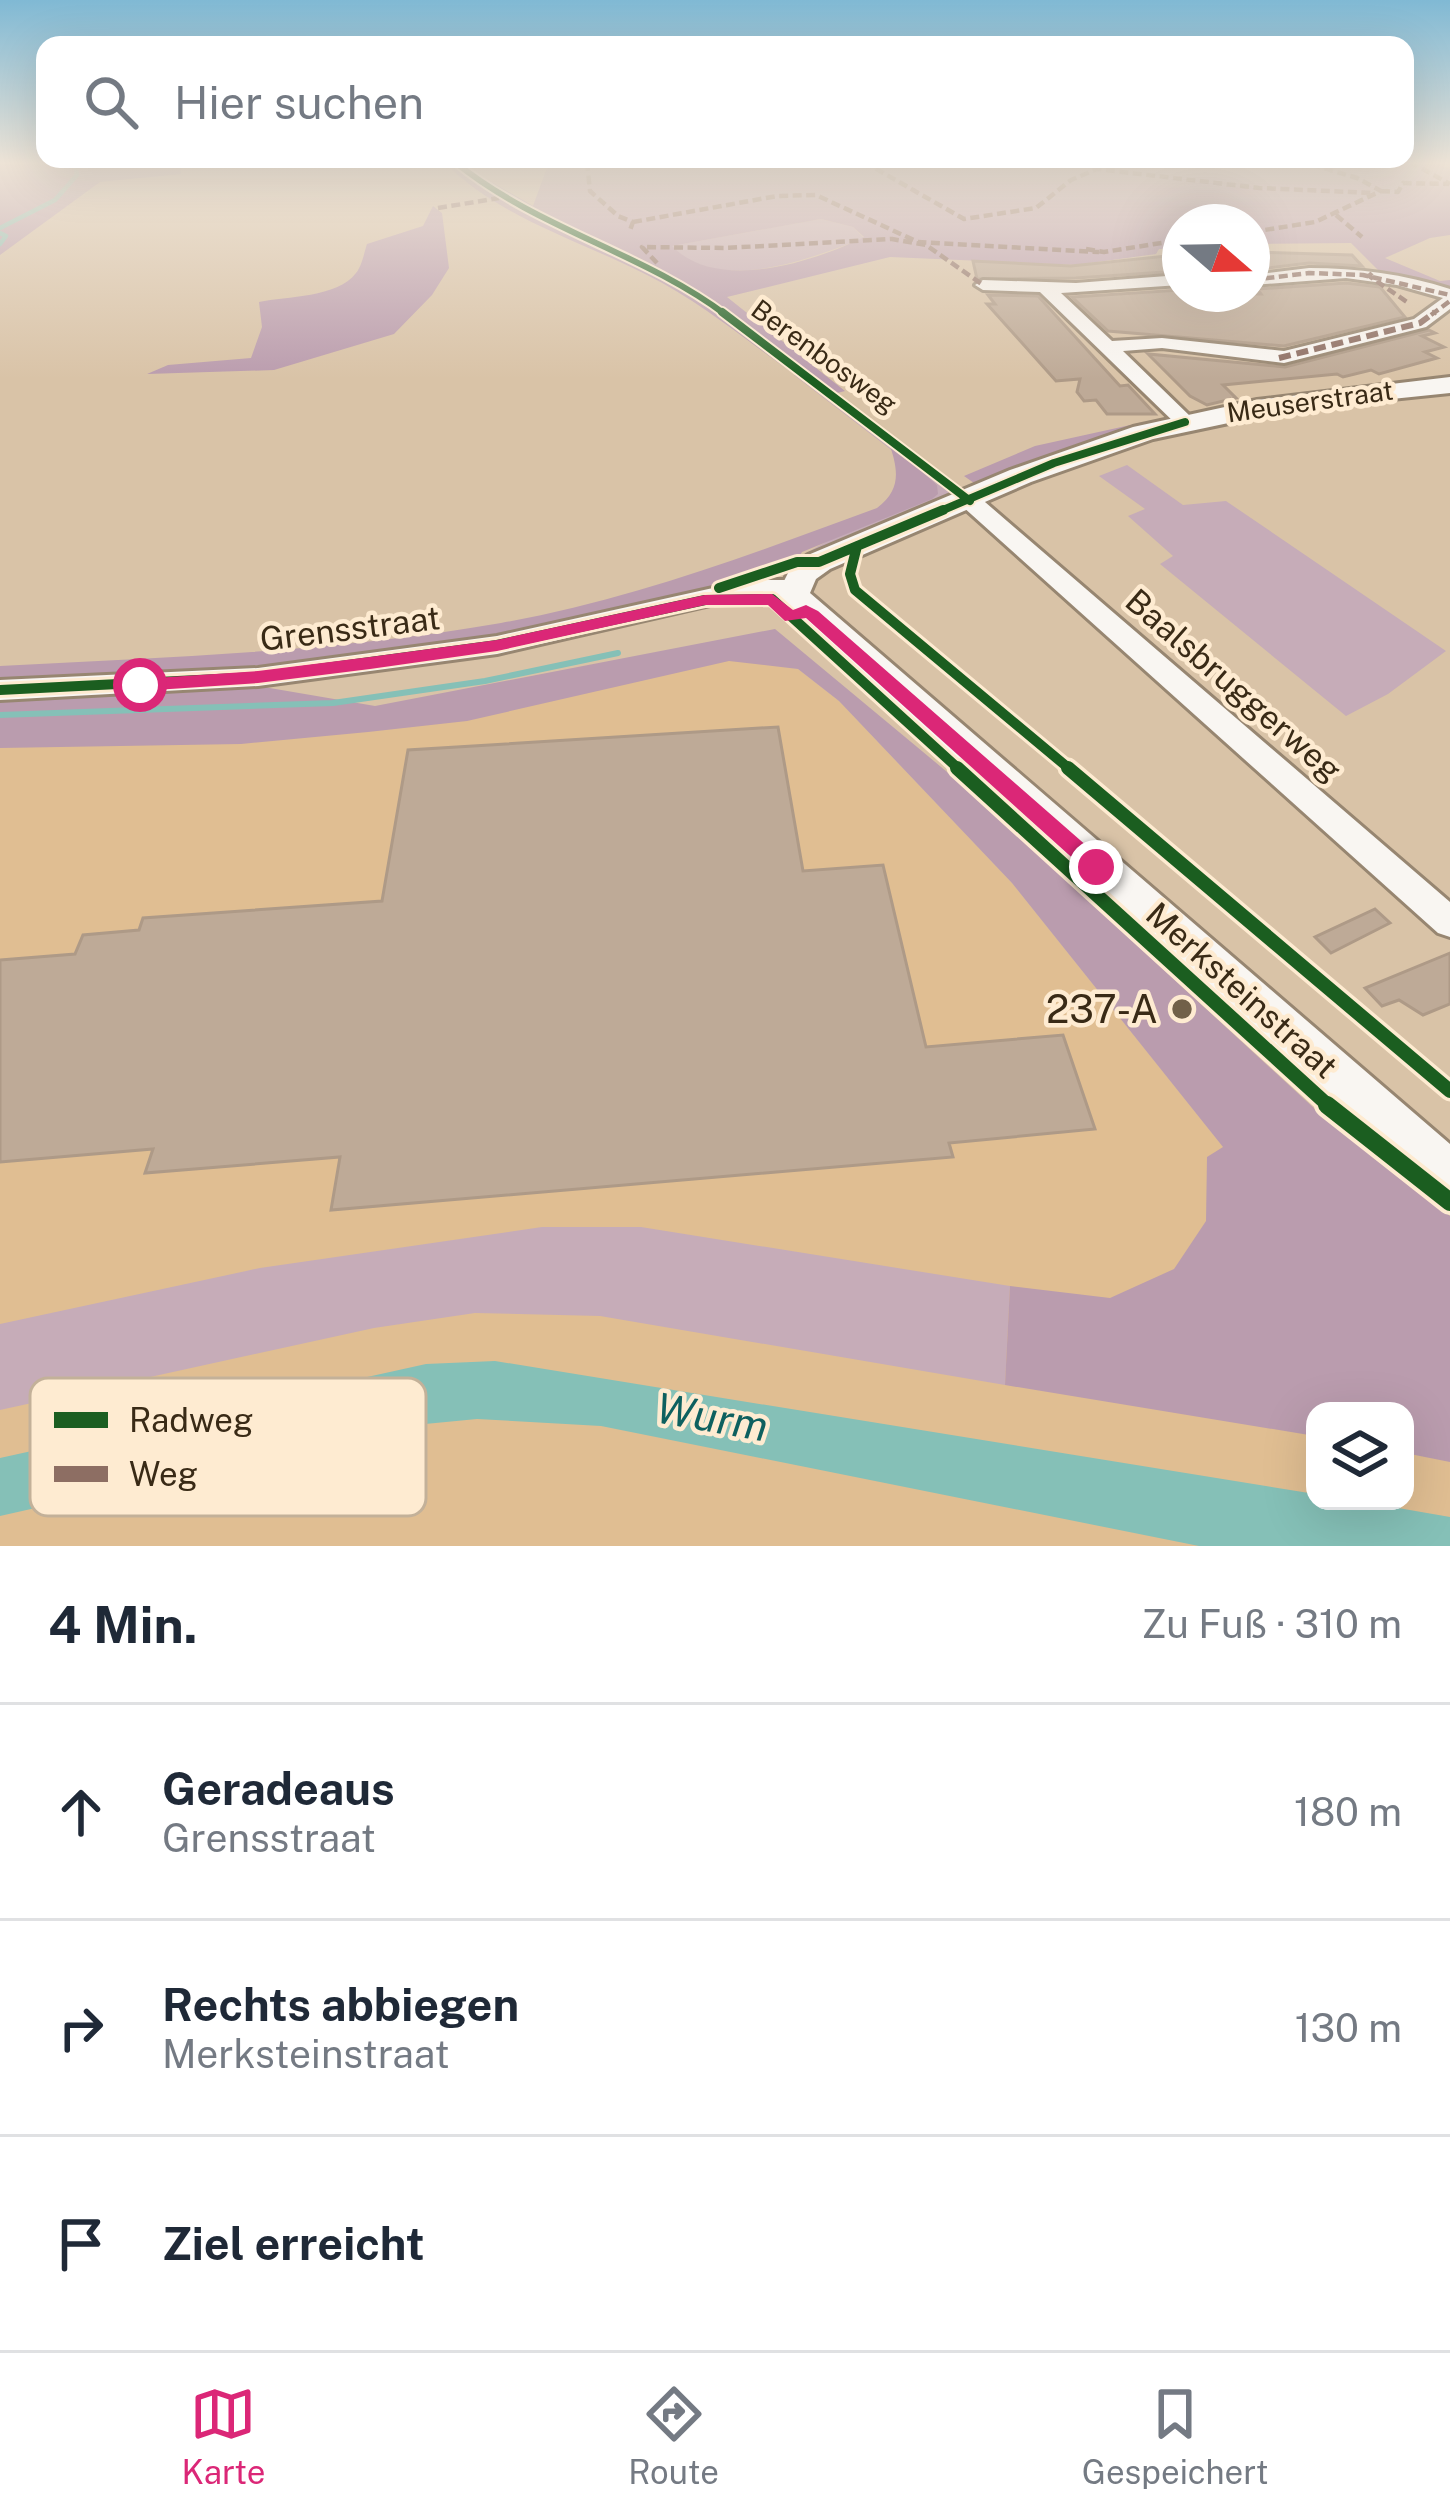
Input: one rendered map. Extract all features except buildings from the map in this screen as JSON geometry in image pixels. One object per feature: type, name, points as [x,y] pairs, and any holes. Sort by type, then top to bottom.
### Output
[{"type":"street","points":[[1108,347],[1162,343],[1284,357],[1420,323],[1450,298],[1387,274],[1270,277]]},
{"type":"street","points":[[983,285],[1046,288],[1162,281]]},
{"type":"street","points":[[1046,288],[1185,422]]},
{"type":"street","name":"Meuserstraat","points":[[970,501],[1054,463],[1185,422],[1309,400],[1450,385]]},
{"type":"street","points":[[795,588],[808,569],[970,501]]},
{"type":"street","name":"Baalsbruggerweg","points":[[970,501],[1450,923]]},
{"type":"street","name":"Grensstraat","points":[[0,690],[303,672],[497,645],[748,588],[795,588]]},
{"type":"street","name":"Merksteinstraat","points":[[795,588],[806,610],[1450,1178]]},
{"type":"shaded area","points":[[0,234],[29,234],[0,255]]},
{"type":"shaded area","points":[[398,234],[445,234],[449,268],[432,295],[394,334],[274,370],[147,374],[168,365],[251,358],[262,327],[259,302],[337,287],[358,270],[367,244]]},
{"type":"shaded area","points":[[559,234],[570,234],[694,295],[800,373],[794,374],[666,285]]},
{"type":"shaded area","points":[[578,234],[737,234],[672,246],[691,260],[739,270],[819,256],[864,237],[861,234],[1162,234],[1162,249],[1156,254],[1075,265],[890,257],[727,297],[845,391],[837,393],[698,293]]},
{"type":"shaded area","points":[[737,234],[860,234],[864,238],[791,263],[739,271],[691,261],[671,246]]},
{"type":"shaded area","points":[[1270,234],[1450,234],[1385,258],[1440,281],[1450,280],[1450,290],[1438,289],[1443,284],[1435,288],[1375,272],[1378,270],[1351,243],[1270,244]]},
{"type":"shaded area","points":[[800,373],[900,445],[950,489],[951,497],[797,560],[937,485],[794,375]]},
{"type":"shaded area","points":[[1144,422],[974,483],[964,476],[1035,446]]},
{"type":"shaded area","points":[[889,443],[937,485],[938,494],[802,552],[797,560],[700,591],[503,636],[403,650],[202,670],[0,681],[0,666],[377,641],[501,623],[597,602],[692,574],[877,508],[891,493],[896,478]]},
{"type":"shaded area","points":[[1127,465],[1183,505],[1226,501],[1446,651],[1388,694],[1346,716],[1160,564],[1173,556],[1128,516],[1145,509],[1099,476]]},
{"type":"shaded area","points":[[775,629],[964,786],[1328,1121],[1450,1216],[1450,1462],[1414,1455],[1414,1402],[1306,1402],[1306,1435],[1005,1385],[1010,1286],[1110,1298],[1174,1269],[1206,1221],[1207,1157],[1223,1147],[1012,883],[839,701],[798,669],[729,661],[467,721],[368,732],[241,744],[0,748],[0,702],[258,686],[375,706]]},
{"type":"shaded area","points":[[717,657],[798,669],[839,701],[1012,883],[1224,1148],[1450,1286],[1450,1546],[0,1546],[0,727],[392,722]]},
{"type":"shaded area","points":[[542,1227],[641,1227],[1010,1286],[1005,1385],[600,1316],[475,1313],[374,1328],[146,1378],[30,1378],[30,1403],[0,1410],[0,1324],[260,1268]]},
{"type":"water","name":"Wurm","points":[[495,1361],[1306,1493],[1306,1510],[1410,1510],[1450,1517],[1450,1546],[1199,1546],[601,1426],[477,1419],[426,1424],[426,1378],[363,1378],[426,1364]]},
{"type":"water","points":[[30,1451],[30,1509],[0,1516],[0,1458]]},
{"type":"waterway","points":[[0,244],[6,236],[2,234]]},
{"type":"waterway","points":[[0,715],[333,703],[485,681],[618,653]]},
{"type":"marked path","points":[[901,234],[918,242],[1099,252]]},
{"type":"marked path","points":[[1359,234],[1362,237]]},
{"type":"marked path","points":[[657,263],[642,247],[725,248],[892,239],[926,245],[983,285]]},
{"type":"marked path","points":[[1086,249],[1104,252],[1162,243]]},
{"type":"marked path","points":[[1270,279],[1309,273],[1363,275],[1450,295]]},
{"type":"marked path","points":[[1372,273],[1369,276],[1407,302]]},
{"type":"marked path","points":[[1279,358],[1420,323],[1450,301]]},
{"type":"cycle path","name":"Berenbosweg","points":[[574,234],[696,294],[970,501]]},
{"type":"cycle path","points":[[719,588],[797,562],[819,562],[1054,463],[1185,422]]},
{"type":"cycle path","points":[[857,546],[850,574],[855,590],[1387,1033],[1450,1091]]},
{"type":"cycle path","points":[[772,599],[1340,1116],[1450,1202]]},
{"type":"cycle path","points":[[0,690],[258,677],[497,645],[705,600],[772,599]]},
{"type":"place","name":"237-A","points":[[1182,1009]]},
{"type":"route","points":[[140,685],[370,663],[497,645],[705,600],[772,599],[791,617],[806,610],[1096,867]]}]
